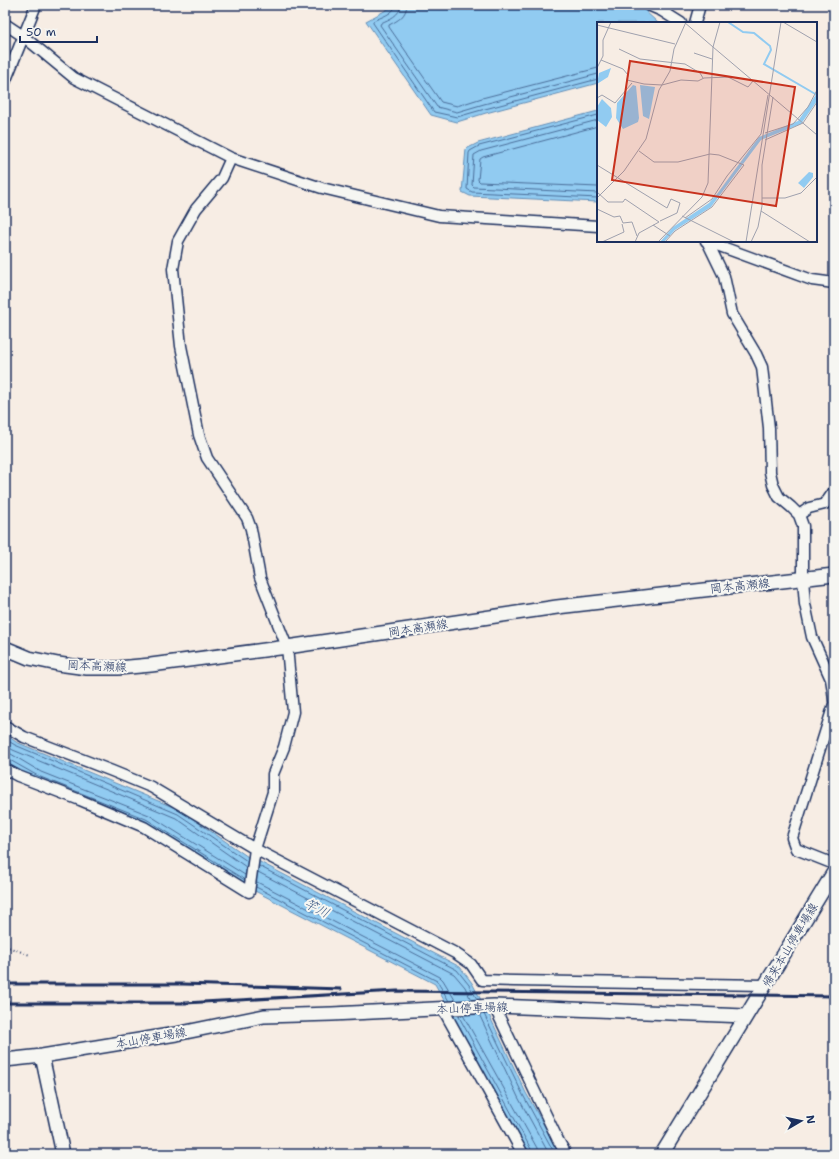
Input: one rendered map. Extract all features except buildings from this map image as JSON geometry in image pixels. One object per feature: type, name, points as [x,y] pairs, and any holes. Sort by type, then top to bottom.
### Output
[{"type":"main road","name":"岡本高瀬線","points":[[5,648],[29,658],[58,664],[87,668],[118,668],[287,647],[557,607],[803,579],[834,574]]},
{"type":"main road","name":"帰来本山停車場線","points":[[745,1016],[766,985],[834,872]]},
{"type":"main road","name":"本山停車場線","points":[[5,1060],[42,1056],[176,1034],[264,1016],[494,1006],[745,1016]]},
{"type":"main road","points":[[662,1154],[745,1016]]},
{"type":"main road","points":[[42,1056],[63,1154]]},
{"type":"street","points":[[5,82],[36,5]]},
{"type":"street","points":[[648,5],[662,11],[679,22]]},
{"type":"street","points":[[696,22],[700,5]]},
{"type":"street","points":[[5,24],[23,36],[74,78],[231,158],[322,188],[439,216],[597,226]]},
{"type":"street","points":[[5,769],[18,776],[144,827],[249,892],[250,890],[255,853],[273,792],[273,774],[284,747],[293,712],[287,647],[260,578],[251,529],[247,518],[207,458],[199,435],[181,346],[173,269],[178,241],[196,209],[222,178],[231,158]]},
{"type":"street","points":[[707,242],[724,276],[732,314],[762,367],[768,428],[770,472],[773,485],[779,497],[792,507],[799,515],[803,526],[803,579],[805,604],[812,637],[830,679],[834,703],[792,838],[796,849],[834,864]]},
{"type":"street","points":[[710,242],[812,280],[834,283]]},
{"type":"street","points":[[799,515],[809,508],[825,504],[834,491]]},
{"type":"street","points":[[5,726],[24,737],[112,770],[151,787],[255,853],[455,953],[471,964],[482,980],[523,982],[766,985]]},
{"type":"street","points":[[494,1006],[551,1127],[566,1154]]},
{"type":"street","points":[[442,1009],[523,1154]]},
{"type":"path","points":[[5,946],[30,955]]},
{"type":"water","points":[[393,5],[634,5],[643,9],[657,22],[597,22],[597,83],[457,122],[431,115],[366,21]]},
{"type":"water","points":[[597,111],[597,202],[470,196],[462,192],[466,149],[478,143]]},
{"type":"water","name":"竿川","points":[[5,734],[16,742],[180,810],[251,859],[258,861],[460,967],[472,983],[526,1093],[560,1154],[529,1154],[435,984],[253,890],[144,822],[36,780],[5,762]]},
{"type":"railway","points":[[5,984],[183,984],[341,989]]},
{"type":"railway","points":[[5,1003],[185,1003],[397,991],[834,996]]}]
